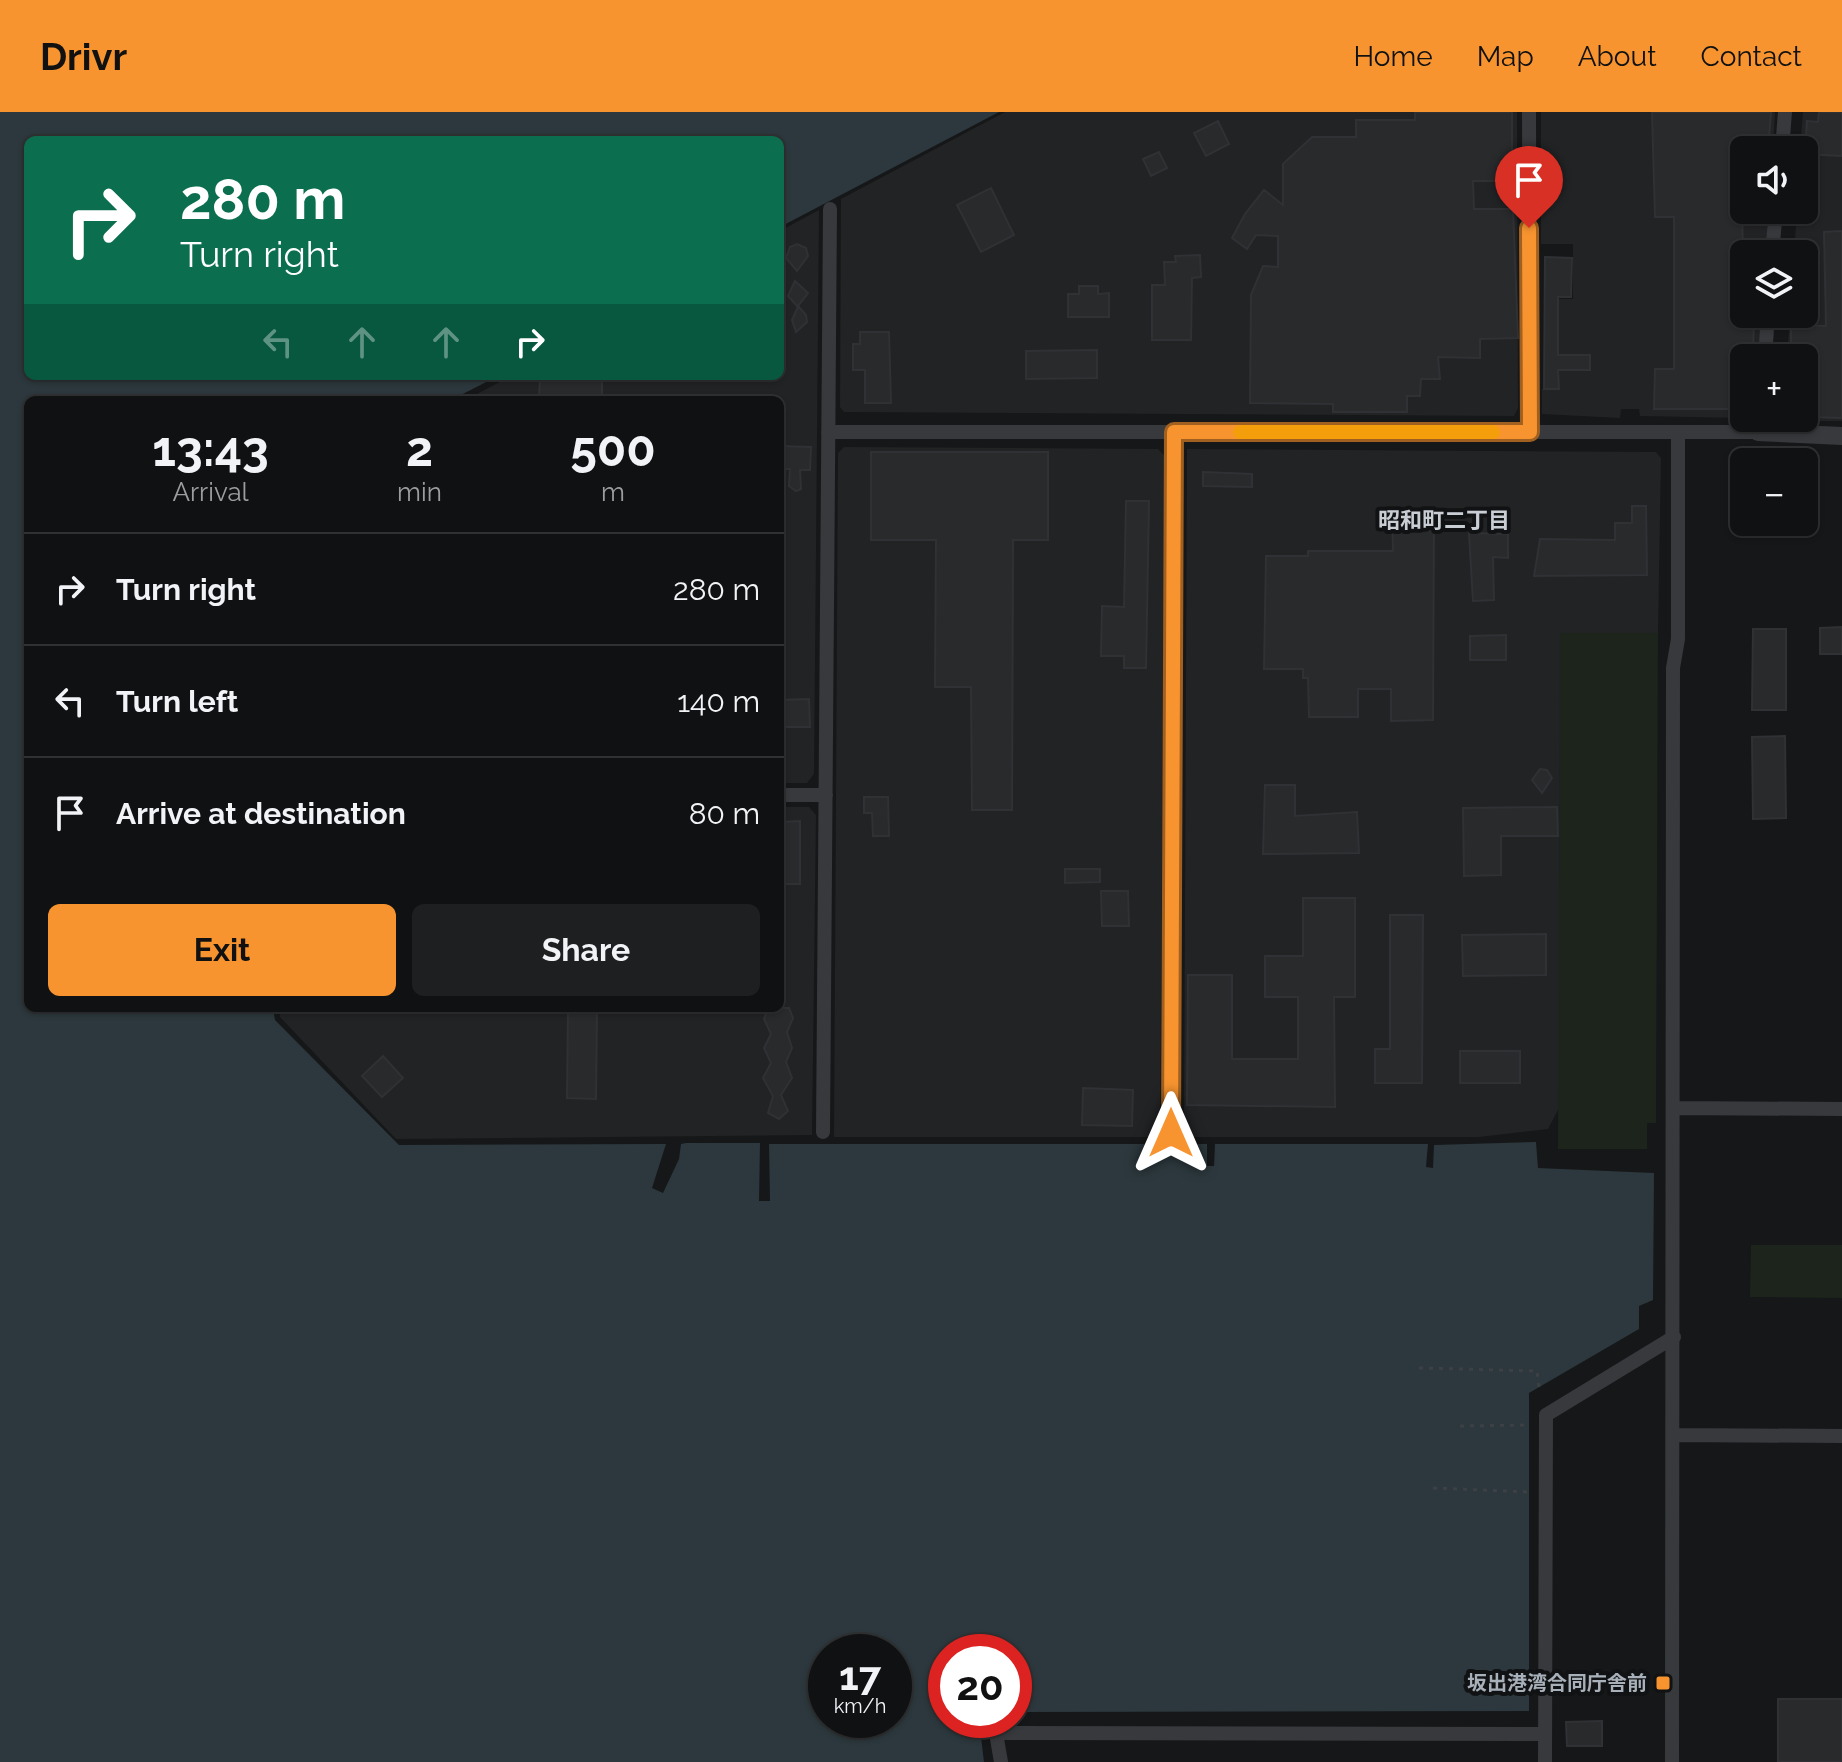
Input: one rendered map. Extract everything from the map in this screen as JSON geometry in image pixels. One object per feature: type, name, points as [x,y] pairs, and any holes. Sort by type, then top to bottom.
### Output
[{"type":"street","points":[[1529,112],[1530,432]]},
{"type":"street","points":[[1783,136],[1785,112]]},
{"type":"street","points":[[823,1132],[830,209]]},
{"type":"street","points":[[828,432],[1678,432],[1730,428]]},
{"type":"street","points":[[1672,1762],[1675,1435],[1673,668],[1678,639],[1678,432]]},
{"type":"street","points":[[1812,432],[1842,436]]},
{"type":"street","points":[[784,795],[826,795]]},
{"type":"street","points":[[1673,1108],[1842,1109]]},
{"type":"street","points":[[1545,1762],[1546,1415],[1674,1337]]},
{"type":"street","points":[[1675,1435],[1842,1436]]},
{"type":"street","points":[[1001,1762],[996,1733],[1544,1734]]},
{"type":"lane","points":[[1171,1133],[1174,432]]},
{"type":"path","points":[[1419,1368],[1537,1371],[1539,1387]]},
{"type":"path","points":[[1460,1426],[1529,1425]]},
{"type":"path","points":[[1433,1488],[1529,1492]]},
{"type":"shaded area","points":[[0,112],[999,112],[784,225],[784,136],[24,136],[24,380],[490,380],[459,396],[24,396],[24,1012],[274,1012],[275,1020],[399,1145],[666,1144],[652,1188],[663,1193],[679,1159],[681,1144],[686,1143],[760,1143],[759,1201],[770,1201],[769,1144],[1207,1144],[1207,1166],[1214,1166],[1215,1144],[1428,1144],[1426,1167],[1433,1168],[1434,1145],[1536,1142],[1538,1168],[1654,1173],[1653,1300],[1639,1306],[1639,1329],[1529,1393],[1529,1711],[1032,1712],[1032,1634],[928,1634],[928,1738],[981,1738],[984,1762],[0,1762]]},
{"type":"shaded area","points":[[1005,112],[1517,112],[1518,408],[1514,416],[844,412],[840,407],[841,199]]},
{"type":"shaded area","points":[[1541,112],[1775,112],[1774,136],[1730,136],[1730,224],[1768,224],[1767,240],[1730,240],[1730,328],[1761,328],[1760,344],[1730,344],[1730,418],[1640,416],[1639,409],[1621,409],[1620,418],[1542,414],[1542,389],[1559,388],[1559,299],[1573,299],[1573,244],[1541,244]]},
{"type":"shaded area","points":[[1803,112],[1842,112],[1842,421],[1818,421],[1818,344],[1788,344],[1789,328],[1818,328],[1818,240],[1795,240],[1796,224],[1818,224],[1818,136],[1801,136]]},
{"type":"shaded area","points":[[819,210],[814,774],[807,783],[784,783],[784,396],[474,396],[504,380],[784,380],[784,229]]},
{"type":"shaded area","points":[[844,447],[1158,449],[1165,456],[1160,1137],[834,1137],[838,453]]},
{"type":"shaded area","points":[[1187,449],[1656,452],[1661,458],[1658,633],[1561,633],[1559,1108],[1548,1129],[1479,1137],[1184,1137]]},
{"type":"shaded area","points":[[1560,633],[1658,633],[1656,1123],[1647,1123],[1647,1149],[1558,1149]]},
{"type":"shaded area","points":[[784,807],[809,807],[816,815],[812,1135],[396,1139],[280,1017],[280,1012],[784,1012]]},
{"type":"shaded area","points":[[1751,1245],[1842,1245],[1842,1298],[1750,1297]]},
{"type":"building","points":[[1415,112],[1512,112],[1512,181],[1473,181],[1474,209],[1513,209],[1518,338],[1480,339],[1480,358],[1438,357],[1440,379],[1421,379],[1420,396],[1407,396],[1407,412],[1333,412],[1333,404],[1250,403],[1251,295],[1263,266],[1278,267],[1278,236],[1256,235],[1247,249],[1232,238],[1245,214],[1264,190],[1283,205],[1283,164],[1312,137],[1356,137],[1356,120],[1415,120]]},
{"type":"building","points":[[1652,112],[1771,112],[1769,136],[1730,136],[1730,224],[1742,224],[1743,240],[1730,240],[1730,328],[1754,328],[1753,344],[1730,344],[1730,409],[1654,409],[1655,369],[1674,369],[1674,217],[1655,217]]},
{"type":"building","points":[[1819,112],[1842,112],[1842,156],[1818,155],[1818,136],[1806,136],[1807,121],[1818,122]]},
{"type":"building","points":[[1218,121],[1229,144],[1206,156],[1194,133]]},
{"type":"building","points":[[1159,152],[1167,168],[1151,176],[1143,159]]},
{"type":"building","points":[[991,188],[1014,235],[981,252],[957,205]]},
{"type":"building","points":[[1842,231],[1842,418],[1818,417],[1818,344],[1791,344],[1791,328],[1826,326],[1824,232]]},
{"type":"building","points":[[797,244],[806,248],[808,256],[797,271],[786,258],[790,247]]},
{"type":"building","points":[[1200,255],[1201,277],[1192,278],[1191,340],[1152,340],[1152,285],[1165,285],[1164,262],[1176,262],[1175,256]]},
{"type":"building","points":[[1545,257],[1572,258],[1571,297],[1558,297],[1558,355],[1590,355],[1590,370],[1558,370],[1559,389],[1544,389]]},
{"type":"building","points":[[795,281],[808,293],[798,306],[806,315],[807,322],[796,332],[792,320],[798,307],[788,296]]},
{"type":"building","points":[[1079,286],[1098,286],[1098,294],[1109,293],[1109,317],[1068,317],[1068,294],[1079,294]]},
{"type":"building","points":[[860,332],[889,332],[891,403],[865,403],[865,370],[853,370],[853,344],[860,344]]},
{"type":"building","points":[[1097,350],[1097,378],[1026,379],[1026,351]]},
{"type":"building","points":[[540,380],[602,380],[602,396],[539,396]]},
{"type":"building","points":[[784,446],[811,447],[810,470],[800,470],[801,489],[796,491],[789,486],[790,469],[784,469]]},
{"type":"building","points":[[871,452],[1048,452],[1048,540],[1013,540],[1012,810],[972,810],[971,687],[935,687],[936,540],[871,540]]},
{"type":"building","points":[[1203,472],[1252,474],[1252,487],[1203,486]]},
{"type":"building","points":[[1126,501],[1149,501],[1146,668],[1124,668],[1124,656],[1101,656],[1102,606],[1124,607]]},
{"type":"building","points":[[1632,506],[1646,506],[1647,575],[1534,576],[1540,539],[1615,540],[1615,523],[1632,523]]},
{"type":"building","points":[[1434,513],[1433,720],[1391,721],[1391,689],[1358,689],[1358,717],[1309,717],[1308,678],[1303,678],[1303,669],[1264,669],[1266,556],[1308,556],[1308,551],[1393,551],[1392,514]]},
{"type":"building","points":[[1469,533],[1508,534],[1508,558],[1493,557],[1494,600],[1473,601]]},
{"type":"building","points":[[1842,627],[1842,654],[1820,654],[1820,628]]},
{"type":"building","points":[[1753,629],[1786,629],[1786,710],[1752,710]]},
{"type":"building","points":[[1506,635],[1506,660],[1470,660],[1470,636]]},
{"type":"building","points":[[809,699],[810,727],[784,727],[784,700]]},
{"type":"building","points":[[1785,736],[1786,818],[1753,819],[1752,737]]},
{"type":"building","points":[[1540,769],[1547,770],[1552,778],[1542,793],[1532,780]]},
{"type":"building","points":[[1265,785],[1295,785],[1295,816],[1357,812],[1359,853],[1263,854]]},
{"type":"building","points":[[864,797],[888,797],[889,836],[873,836],[872,813],[864,813]]},
{"type":"building","points":[[1557,807],[1558,836],[1501,836],[1501,875],[1464,876],[1463,808]]},
{"type":"building","points":[[800,821],[800,884],[784,884],[784,822]]},
{"type":"building","points":[[1065,869],[1100,869],[1100,882],[1065,883]]},
{"type":"building","points":[[1101,891],[1128,891],[1129,926],[1102,926]]},
{"type":"building","points":[[1303,898],[1355,898],[1355,997],[1334,997],[1335,1107],[1187,1105],[1188,975],[1232,975],[1232,1059],[1298,1059],[1298,997],[1265,997],[1265,956],[1303,956]]},
{"type":"building","points":[[1390,915],[1423,915],[1422,1083],[1375,1083],[1375,1049],[1390,1049]]},
{"type":"building","points":[[1546,934],[1546,975],[1463,976],[1462,935]]},
{"type":"building","points":[[784,1008],[789,1008],[793,1018],[787,1032],[792,1048],[786,1062],[792,1078],[781,1095],[788,1111],[779,1119],[768,1113],[773,1096],[763,1078],[771,1063],[764,1048],[771,1034],[764,1019],[767,1012],[784,1012]]},
{"type":"building","points":[[568,1012],[597,1012],[596,1099],[567,1098]]},
{"type":"building","points":[[1460,1051],[1520,1051],[1520,1083],[1460,1083]]},
{"type":"building","points":[[383,1056],[403,1078],[382,1097],[362,1076]]},
{"type":"building","points":[[1083,1088],[1133,1090],[1132,1126],[1082,1125]]},
{"type":"building","points":[[1778,1699],[1842,1699],[1842,1762],[1778,1762]]},
{"type":"building","points":[[1602,1721],[1602,1746],[1567,1746],[1566,1722]]},
{"type":"slow traffic","points":[[1240,432],[1493,432]]},
{"type":"place","name":"坂出港湾合同庁舎前","points":[[1663,1683]]},
{"type":"district","name":"昭和町二丁目","points":[[1444,520]]},
{"type":"route","points":[[1171,1133],[1174,432],[1530,432],[1529,228]]}]
